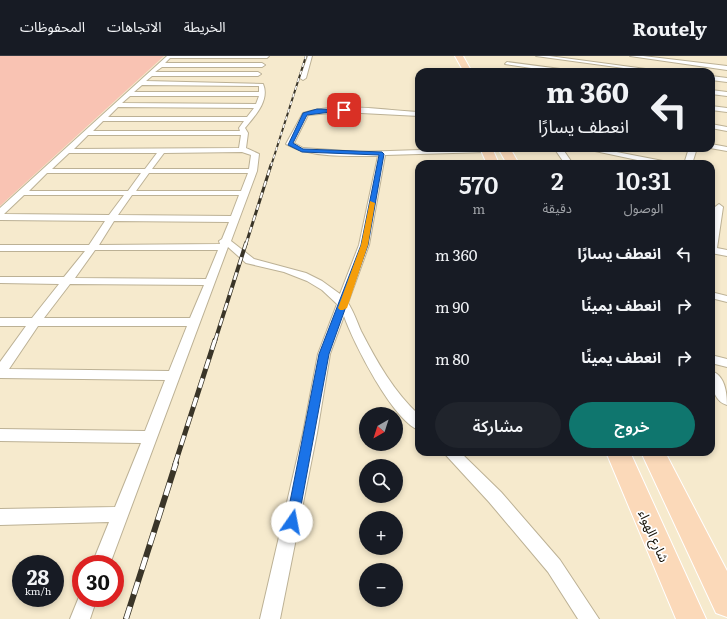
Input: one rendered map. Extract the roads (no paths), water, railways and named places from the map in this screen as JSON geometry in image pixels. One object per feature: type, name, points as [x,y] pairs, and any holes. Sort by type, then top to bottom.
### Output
[{"type":"main road","points":[[459,56],[466,68]]},
{"type":"main road","name":"شارع الهواء","points":[[620,456],[691,619]]},
{"type":"main road","points":[[655,456],[727,602]]},
{"type":"street","points":[[0,213],[169,56],[267,56],[253,84]]},
{"type":"street","points":[[302,78],[310,56]]},
{"type":"street","points":[[538,56],[636,68]]},
{"type":"street","points":[[632,56],[727,68]]},
{"type":"street","points":[[682,62],[684,56]]},
{"type":"street","points":[[511,68],[505,61],[545,68]]},
{"type":"street","points":[[160,65],[262,65]]},
{"type":"street","points":[[151,74],[258,74]]},
{"type":"street","points":[[715,78],[727,80]]},
{"type":"street","points":[[140,83],[253,84],[262,87],[258,106],[242,128],[245,133],[242,150]]},
{"type":"street","points":[[715,92],[727,94]]},
{"type":"street","points":[[127,94],[261,94]]},
{"type":"street","points":[[115,105],[258,106]]},
{"type":"street","points":[[715,108],[727,110]]},
{"type":"street","points":[[415,114],[344,110],[312,111],[305,114],[290,144],[302,150],[382,154],[424,152]]},
{"type":"street","points":[[101,119],[249,119]]},
{"type":"street","points":[[715,127],[727,129]]},
{"type":"street","points":[[85,133],[245,133]]},
{"type":"street","points":[[715,147],[727,149]]},
{"type":"street","points":[[67,151],[242,150],[250,151],[255,154],[252,171],[244,193],[208,282],[104,555]]},
{"type":"street","points":[[0,373],[34,323],[92,248],[111,218],[162,151]]},
{"type":"street","points":[[606,152],[647,160]]},
{"type":"street","points":[[270,619],[310,433],[324,354],[344,304],[364,245],[382,154]]},
{"type":"street","points":[[45,171],[252,171]]},
{"type":"street","points":[[22,193],[244,193]]},
{"type":"street","points":[[715,232],[719,207]]},
{"type":"street","points":[[0,217],[233,219]]},
{"type":"street","points":[[0,248],[92,248],[232,244],[243,257],[250,261],[288,270],[313,280],[326,288],[344,304],[358,335],[395,400],[415,420]]},
{"type":"street","points":[[715,251],[727,253]]},
{"type":"street","points":[[0,280],[208,282]]},
{"type":"street","points":[[715,296],[727,299]]},
{"type":"street","points":[[0,322],[193,322]]},
{"type":"street","points":[[715,360],[727,363]]},
{"type":"street","points":[[0,373],[172,376]]},
{"type":"street","points":[[715,382],[727,400]]},
{"type":"street","points":[[0,435],[150,437]]},
{"type":"street","points":[[454,456],[495,497],[554,566],[590,619]]},
{"type":"street","points":[[0,517],[120,514]]},
{"type":"street","points":[[80,619],[85,607]]},
{"type":"railway","points":[[271,166],[306,56]]},
{"type":"railway","points":[[246,244],[271,165]]},
{"type":"railway","points":[[215,341],[246,243]]},
{"type":"railway","points":[[175,464],[215,340]]},
{"type":"railway","points":[[126,619],[176,463]]}]
